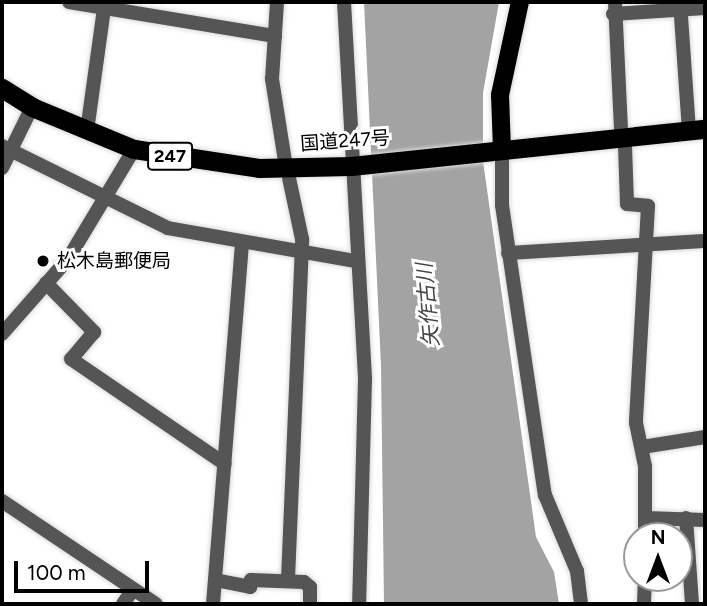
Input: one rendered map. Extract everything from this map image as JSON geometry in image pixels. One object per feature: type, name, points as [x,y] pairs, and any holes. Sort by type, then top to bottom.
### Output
[{"type":"highway","name":"国道247号","points":[[2,88],[32,107],[134,149],[237,166],[351,166],[697,130]]},
{"type":"main road","points":[[502,149],[500,94],[520,2]]},
{"type":"street","points":[[69,2],[104,5],[275,36]]},
{"type":"street","points":[[277,2],[274,108],[285,161]]},
{"type":"street","points":[[344,2],[356,261],[365,379],[359,604]]},
{"type":"street","points":[[87,131],[104,5]]},
{"type":"street","points":[[680,6],[697,130]]},
{"type":"street","points":[[621,128],[614,8],[705,8]]},
{"type":"street","points":[[2,168],[6,149],[32,107]]},
{"type":"street","points":[[625,146],[627,204],[648,206],[636,422],[642,447],[645,522]]},
{"type":"street","points":[[6,149],[168,228],[242,244],[356,261]]},
{"type":"street","points":[[2,334],[46,283],[106,200],[134,149]]},
{"type":"street","points":[[502,149],[502,205],[530,373],[545,495],[577,571],[581,604]]},
{"type":"street","points":[[288,579],[302,254],[289,178]]},
{"type":"street","points":[[508,253],[705,241]]},
{"type":"street","points":[[213,604],[242,244]]},
{"type":"street","points":[[46,283],[94,331],[71,359],[225,464]]},
{"type":"street","points":[[642,447],[705,437]]},
{"type":"street","points":[[2,500],[156,604]]},
{"type":"street","points":[[645,518],[705,520]]},
{"type":"street","points":[[686,518],[692,604]]},
{"type":"street","points":[[215,580],[250,587],[251,580],[288,579],[310,587],[310,604]]},
{"type":"street","points":[[123,604],[133,589]]},
{"type":"water","name":"矢作古川","points":[[364,2],[499,2],[483,93],[483,161],[536,537],[554,572],[559,604],[384,604],[381,366]]},
{"type":"place","name":"松木島郵便局","points":[[43,261]]}]
